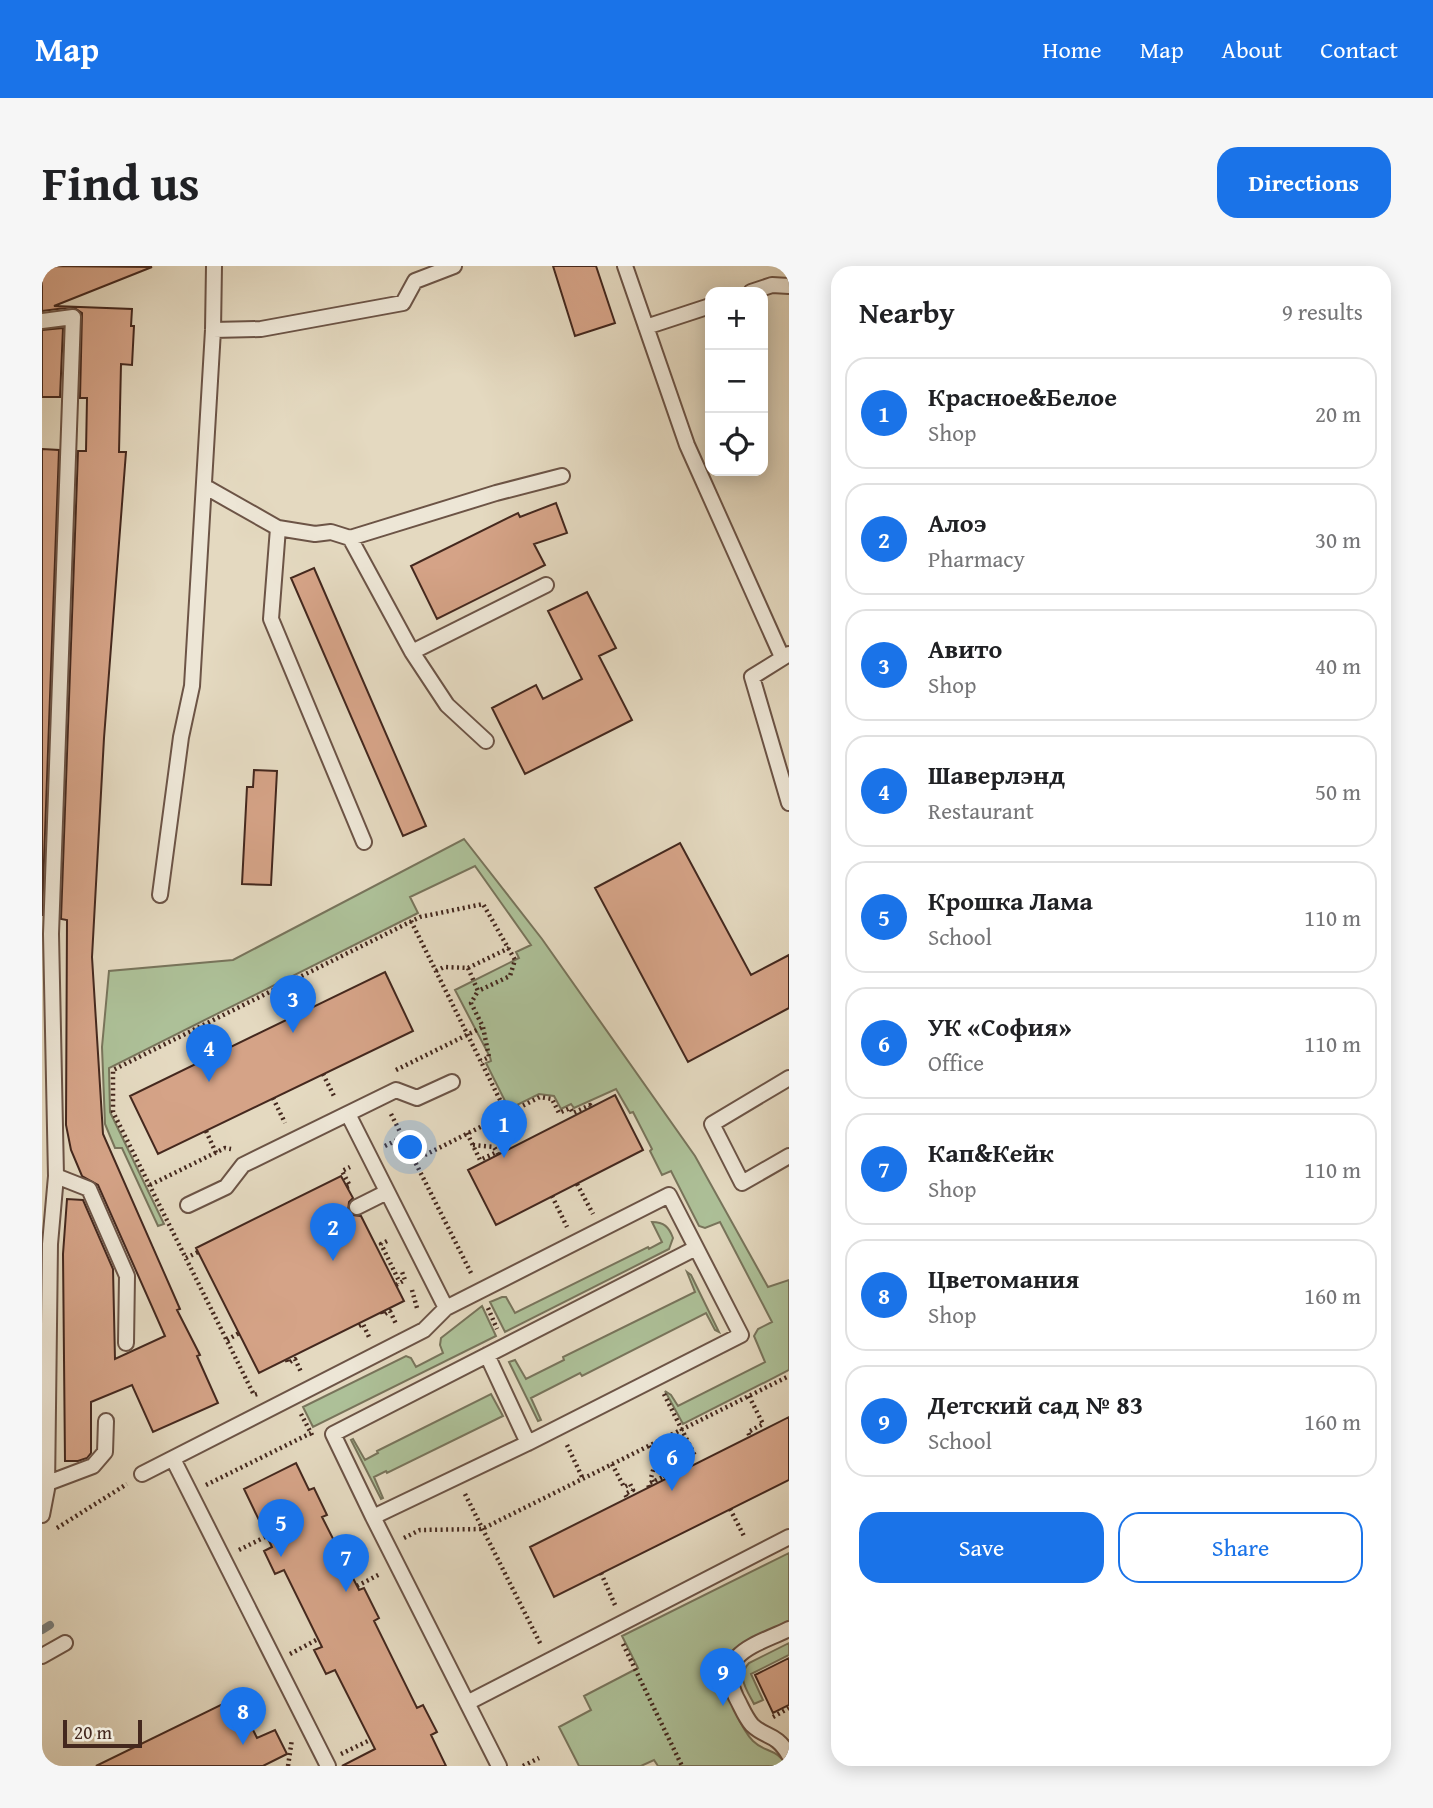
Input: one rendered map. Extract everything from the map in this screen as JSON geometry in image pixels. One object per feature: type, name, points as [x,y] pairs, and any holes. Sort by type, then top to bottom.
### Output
[{"type":"lane","points":[[160,895],[181,737],[192,686],[213,330],[214,266]]},
{"type":"lane","points":[[213,330],[261,330],[403,303],[415,281],[454,266]]},
{"type":"lane","points":[[625,266],[687,445],[786,656],[752,677],[789,803]]},
{"type":"lane","points":[[766,287],[789,286]]},
{"type":"lane","points":[[646,327],[705,308]]},
{"type":"lane","points":[[42,321],[73,317],[51,934],[56,1176],[50,1244],[48,1483],[42,1515]]},
{"type":"lane","points":[[204,486],[278,528],[315,534],[331,532],[350,538],[496,493],[562,476]]},
{"type":"lane","points":[[278,528],[271,619],[365,842]]},
{"type":"lane","points":[[350,538],[412,652],[447,705],[486,741]]},
{"type":"lane","points":[[412,652],[546,584]]},
{"type":"lane","points":[[789,1078],[712,1124],[742,1183],[789,1156]]},
{"type":"lane","points":[[188,1205],[226,1187],[243,1165],[396,1090],[417,1098],[452,1082]]},
{"type":"lane","points":[[348,1114],[446,1308]]},
{"type":"lane","points":[[56,1176],[89,1189],[127,1276],[126,1343]]},
{"type":"lane","points":[[357,1207],[387,1192]]},
{"type":"lane","points":[[142,1474],[425,1330],[446,1308],[669,1195],[741,1335],[528,1443],[373,1517]]},
{"type":"lane","points":[[499,1766],[333,1434],[696,1248]]},
{"type":"lane","points":[[486,1355],[528,1443]]},
{"type":"lane","points":[[48,1483],[93,1466],[104,1452],[106,1421]]},
{"type":"lane","points":[[173,1459],[328,1766]]},
{"type":"lane","points":[[467,1703],[789,1536]]},
{"type":"lane","points":[[789,1629],[738,1655],[730,1667],[729,1675],[730,1683],[748,1720],[758,1730],[777,1739],[789,1755]]},
{"type":"lane","points":[[42,1656],[65,1643]]},
{"type":"path","points":[[264,1390],[254,1395],[113,1112],[113,1070],[419,917],[483,904],[515,960],[509,976],[478,991],[471,1003],[484,1027],[489,1057],[481,1062]]},
{"type":"path","points":[[411,921],[507,1114]]},
{"type":"path","points":[[436,971],[444,967],[468,968],[509,948]]},
{"type":"path","points":[[468,968],[478,991]]},
{"type":"path","points":[[323,1074],[336,1099]]},
{"type":"path","points":[[382,1097],[474,1279]]},
{"type":"path","points":[[415,1160],[540,1097],[552,1099],[559,1112],[570,1108],[573,1113],[590,1105],[591,1107]]},
{"type":"path","points":[[273,1098],[285,1124]]},
{"type":"path","points":[[206,1131],[216,1153]]},
{"type":"path","points":[[467,1133],[480,1160],[497,1153],[494,1147],[473,1145]]},
{"type":"path","points":[[349,1184],[342,1171],[350,1167]]},
{"type":"path","points":[[577,1184],[593,1215]]},
{"type":"path","points":[[552,1196],[567,1227]]},
{"type":"path","points":[[383,1232],[405,1280],[398,1284],[381,1244],[387,1241]]},
{"type":"path","points":[[186,1258],[198,1252]]},
{"type":"path","points":[[401,1269],[407,1273],[412,1283],[417,1305],[414,1314]]},
{"type":"path","points":[[486,1304],[505,1346]]},
{"type":"path","points":[[382,1312],[383,1315],[390,1311],[397,1325]]},
{"type":"path","points":[[388,1329],[403,1321]]},
{"type":"path","points":[[359,1325],[363,1324],[365,1335],[379,1333]]},
{"type":"path","points":[[227,1340],[239,1333]]},
{"type":"path","points":[[286,1360],[288,1363],[295,1359],[301,1372]]},
{"type":"path","points":[[387,1546],[420,1530],[482,1529],[789,1376]]},
{"type":"path","points":[[656,1378],[695,1456]]},
{"type":"path","points":[[749,1396],[763,1424],[748,1432],[750,1437]]},
{"type":"path","points":[[558,1428],[583,1479]]},
{"type":"path","points":[[189,1490],[206,1485],[311,1433]]},
{"type":"path","points":[[649,1446],[666,1477],[648,1484],[649,1487]]},
{"type":"path","points":[[653,1482],[651,1478],[656,1458]]},
{"type":"path","points":[[612,1464],[624,1488],[629,1484],[633,1490],[625,1494],[627,1498]]},
{"type":"path","points":[[53,1531],[142,1474]]},
{"type":"path","points":[[456,1477],[549,1660]]},
{"type":"path","points":[[730,1509],[746,1539]]},
{"type":"path","points":[[734,1545],[757,1534]]},
{"type":"path","points":[[238,1551],[267,1536]]},
{"type":"path","points":[[601,1573],[615,1604],[604,1610]]},
{"type":"path","points":[[356,1586],[381,1574]]},
{"type":"path","points":[[528,1648],[550,1637]]},
{"type":"path","points":[[289,1654],[318,1639]]},
{"type":"path","points":[[623,1645],[682,1766]]},
{"type":"path","points":[[764,1717],[773,1717],[789,1708]]},
{"type":"path","points":[[288,1766],[292,1735]]},
{"type":"path","points":[[340,1755],[370,1740]]},
{"type":"path","points":[[523,1766],[539,1758]]},
{"type":"green space","points":[[464,839],[542,939],[695,1156],[768,1287],[789,1280],[789,1370],[683,1424],[665,1391],[678,1406],[765,1362],[754,1336],[758,1329],[772,1322],[720,1222],[705,1228],[699,1226],[671,1171],[662,1175],[633,1112],[630,1113],[616,1089],[574,1108],[571,1104],[561,1109],[554,1096],[539,1094],[509,1109],[486,1063],[491,1061],[490,1057],[455,990],[519,958],[516,952],[531,945],[475,866],[410,897],[418,913],[109,1068],[110,1112],[164,1224],[158,1226],[122,1148],[115,1148],[105,1124],[102,1047],[109,971],[233,960]]},
{"type":"green space","points":[[652,1222],[663,1224],[670,1231],[673,1238],[669,1249],[505,1332],[490,1302],[506,1297],[515,1313],[648,1247],[649,1249],[662,1242]]},
{"type":"green space","points":[[687,1272],[691,1275],[719,1332],[715,1330],[706,1313],[582,1376],[580,1373],[531,1398],[541,1420],[538,1421],[509,1362],[515,1360],[526,1379],[564,1360],[563,1357],[695,1292]]},
{"type":"green space","points":[[482,1306],[496,1336],[313,1427],[303,1407],[406,1356],[411,1358],[416,1367],[443,1353],[441,1338]]},
{"type":"green space","points":[[491,1394],[503,1416],[374,1477],[383,1498],[381,1499],[351,1440],[353,1439],[365,1460],[378,1453],[377,1451]]},
{"type":"green space","points":[[789,1553],[789,1621],[759,1634],[735,1649],[727,1658],[723,1670],[724,1685],[746,1733],[757,1745],[779,1756],[787,1766],[658,1766],[654,1760],[641,1766],[579,1766],[559,1727],[591,1710],[584,1696],[638,1668],[622,1636]]},
{"type":"green space","points":[[789,1643],[789,1655],[751,1674],[763,1700],[754,1704],[744,1684],[745,1668],[749,1663]]},
{"type":"building","points":[[42,266],[152,267],[54,306],[132,309],[132,365],[121,364],[119,452],[126,452],[104,738],[92,957],[103,1134],[180,1309],[177,1310],[200,1355],[197,1356],[218,1403],[153,1432],[132,1385],[91,1402],[91,1453],[87,1458],[78,1461],[65,1461],[63,1254],[67,1199],[83,1200],[113,1269],[115,1359],[165,1336],[98,1185],[82,1176],[71,1150],[66,1125],[67,920],[61,919],[78,451],[86,451],[87,398],[80,398],[82,313],[73,307],[42,311]]},
{"type":"building","points":[[553,266],[596,266],[615,323],[575,336]]},
{"type":"building","points":[[63,328],[60,397],[42,397],[42,330]]},
{"type":"building","points":[[42,449],[59,450],[42,916]]},
{"type":"building","points":[[556,503],[567,533],[534,544],[545,565],[437,619],[411,566],[518,513],[520,517]]},
{"type":"building","points":[[314,568],[426,826],[403,836],[291,578]]},
{"type":"building","points":[[587,592],[616,648],[599,656],[632,720],[525,774],[492,708],[536,685],[543,699],[582,679],[548,611]]},
{"type":"building","points":[[254,770],[277,771],[271,885],[242,884],[247,787],[253,787]]},
{"type":"building","points":[[680,843],[751,975],[789,955],[789,1008],[688,1062],[595,888]]},
{"type":"building","points":[[385,972],[413,1031],[158,1154],[130,1096]]},
{"type":"building","points":[[615,1095],[643,1150],[496,1225],[468,1170]]},
{"type":"building","points":[[341,1176],[353,1198],[349,1202],[348,1211],[352,1215],[361,1216],[404,1301],[259,1373],[196,1248]]},
{"type":"building","points":[[789,1417],[789,1480],[554,1597],[530,1547]]},
{"type":"building","points":[[296,1463],[309,1490],[314,1488],[327,1515],[322,1517],[359,1590],[364,1588],[379,1618],[374,1621],[417,1708],[423,1705],[437,1732],[431,1735],[446,1766],[342,1766],[375,1749],[335,1670],[326,1674],[314,1650],[322,1647],[284,1570],[275,1574],[264,1551],[272,1547],[244,1489]]},
{"type":"building","points":[[789,1658],[789,1705],[773,1713],[755,1675]]},
{"type":"building","points":[[237,1697],[257,1738],[275,1730],[287,1754],[263,1766],[96,1766]]},
{"type":"waterway","points":[[42,1630],[50,1625]]},
{"type":"place","name":"Авито","points":[[293,1033]]},
{"type":"place","name":"Шаверлэнд","points":[[209,1082]]},
{"type":"place","name":"Красное&Белое","points":[[504,1158]]},
{"type":"place","name":"Алоэ","points":[[333,1261]]},
{"type":"place","name":"УК «София»","points":[[672,1491]]},
{"type":"place","name":"Крошка Лама","points":[[281,1557]]},
{"type":"place","name":"Кап&Кейк","points":[[346,1592]]},
{"type":"place","name":"Детский сад № 83","points":[[723,1706]]},
{"type":"place","name":"Цветомания","points":[[243,1745]]}]
